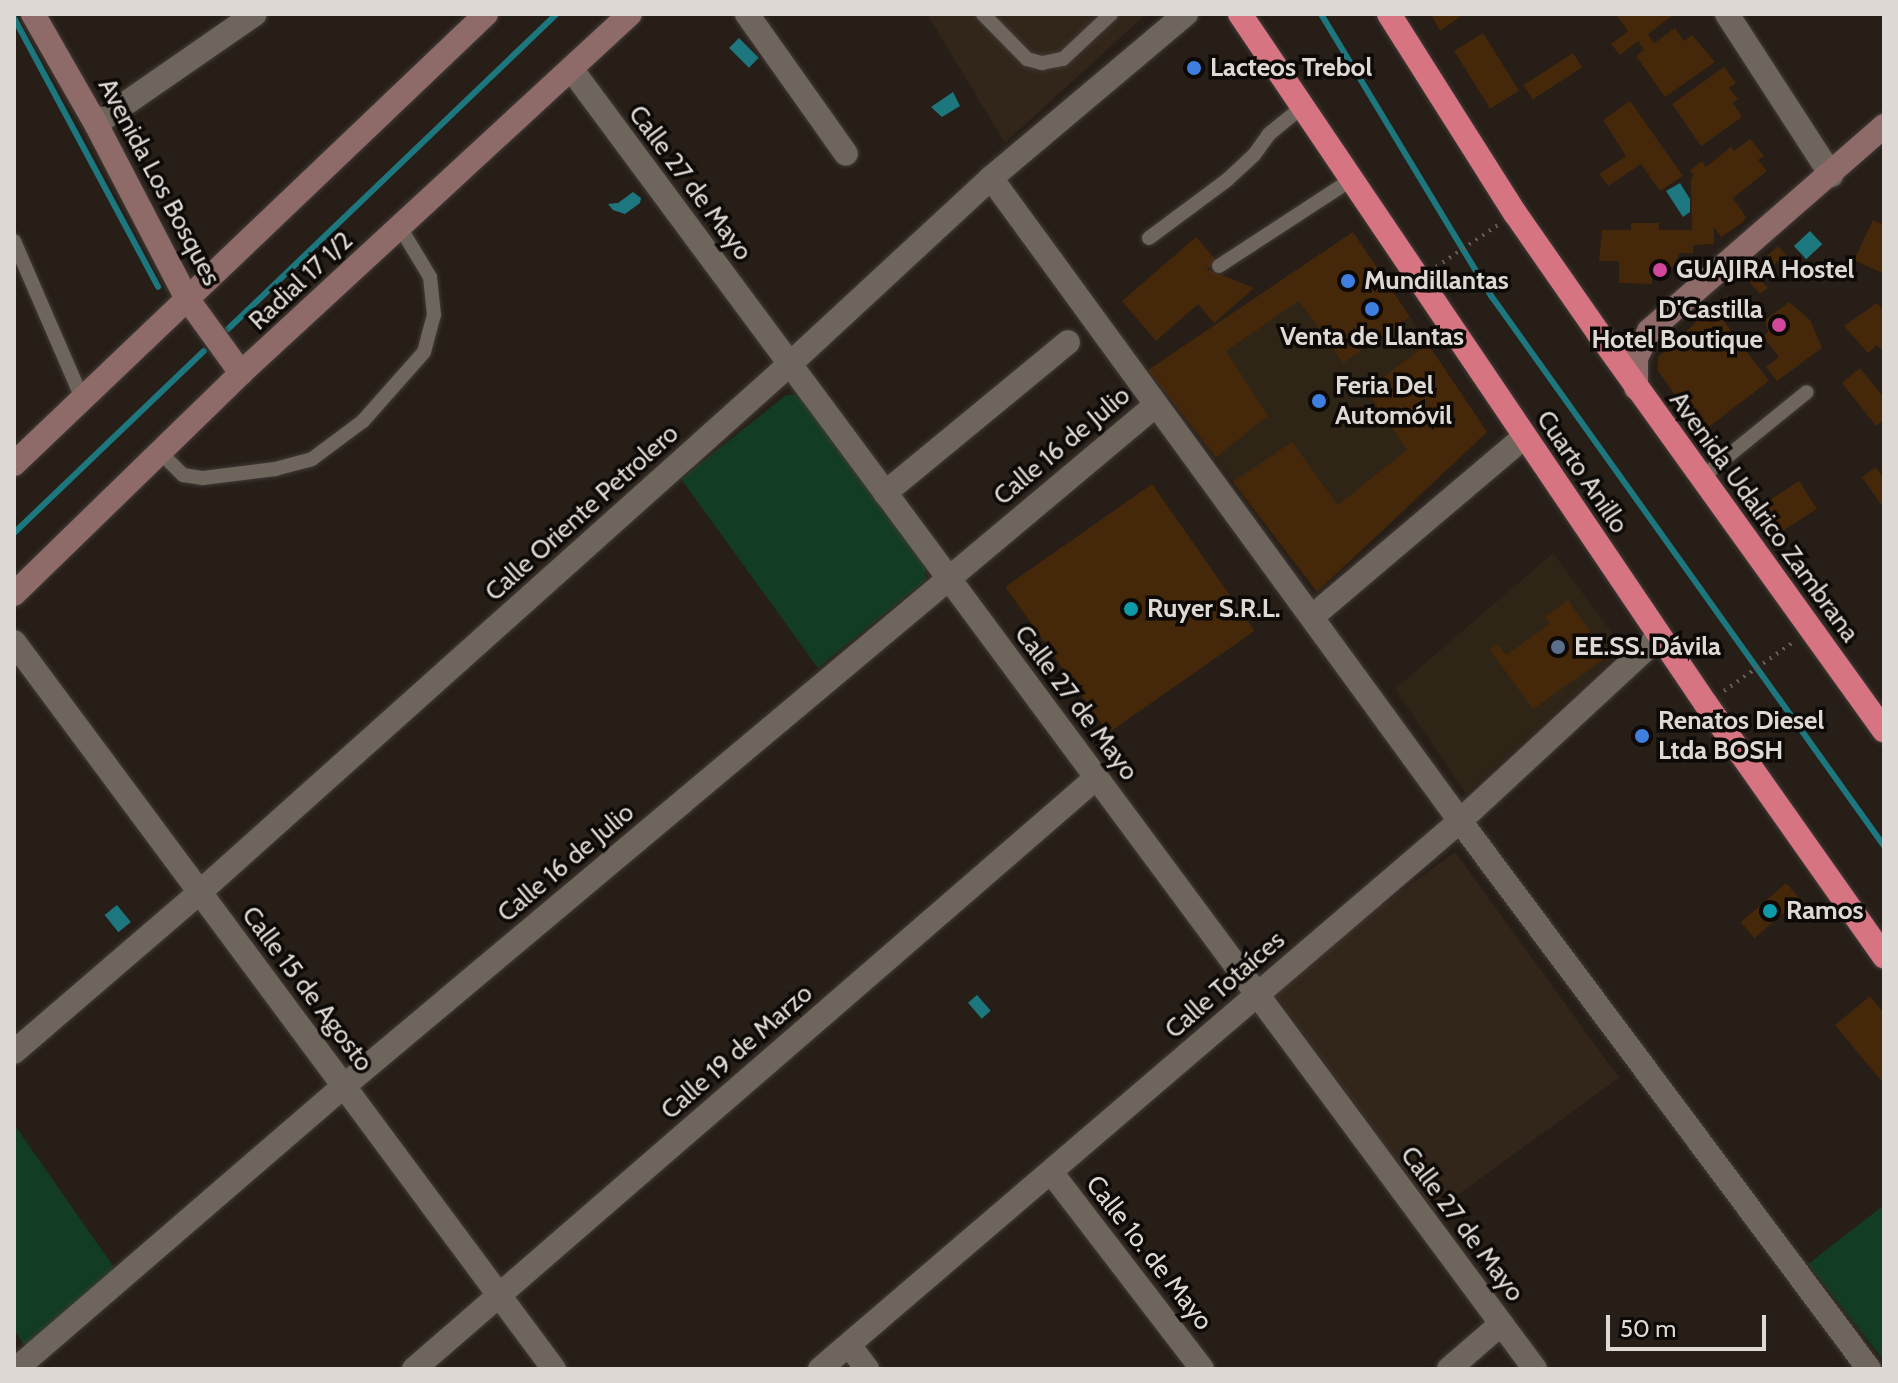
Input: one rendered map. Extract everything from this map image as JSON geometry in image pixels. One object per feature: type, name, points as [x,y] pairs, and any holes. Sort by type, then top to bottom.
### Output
[{"type":"highway","name":"Cuarto Anillo","points":[[1240,14],[1660,636],[1884,956]]},
{"type":"highway","name":"Avenida Udalrico Zambrana","points":[[1389,14],[1515,213],[1636,388],[1884,730]]},
{"type":"main road","name":"Avenida Los Bosques","points":[[33,14],[96,124],[186,297],[241,373]]},
{"type":"main road","points":[[14,464],[486,14]]},
{"type":"main road","name":"Radial 17 1/2","points":[[14,594],[241,373],[630,14]]},
{"type":"main road","points":[[1636,388],[1636,358],[1649,331],[1884,126]]},
{"type":"main road","points":[[1599,334],[1624,337],[1649,331]]},
{"type":"street","points":[[96,124],[255,14]]},
{"type":"street","points":[[747,14],[846,154]]},
{"type":"street","name":"Calle Oriente Petrolero","points":[[14,1052],[200,892],[790,364],[991,178],[1186,14]]},
{"type":"street","points":[[1727,14],[1831,175]]},
{"type":"street","name":"Calle 27 de Mayo","points":[[572,70],[1535,1369]]},
{"type":"street","points":[[991,178],[1460,821],[1869,1369]]},
{"type":"street","points":[[885,493],[1068,342]]},
{"type":"street","name":"Calle 16 de Julio","points":[[16,1369],[344,1086],[1156,405]]},
{"type":"street","points":[[1313,616],[1524,437]]},
{"type":"street","name":"Calle Totaíces","points":[[820,1369],[1460,821],[1660,636]]},
{"type":"street","name":"Calle 15 de Agosto","points":[[14,642],[554,1369]]},
{"type":"street","name":"Calle 19 de Marzo","points":[[414,1369],[1096,778]]},
{"type":"street","name":"Calle 1o. de Mayo","points":[[1051,1172],[1202,1369]]},
{"type":"street","points":[[1449,1369],[1501,1324]]},
{"type":"street","points":[[849,1345],[867,1369]]},
{"type":"lane","points":[[983,14],[1027,59],[1042,63],[1063,59],[1111,14]]},
{"type":"lane","points":[[1149,238],[1227,180],[1254,155],[1269,134],[1301,108]]},
{"type":"lane","points":[[1219,266],[1351,180]]},
{"type":"lane","points":[[160,452],[183,475],[203,478],[275,469],[312,459],[363,421],[424,352],[434,315],[430,277],[400,227]]},
{"type":"lane","points":[[14,241],[82,398]]},
{"type":"lane","points":[[1701,478],[1807,392]]},
{"type":"path","points":[[1443,262],[1497,225]]},
{"type":"path","points":[[1722,693],[1791,644]]},
{"type":"shaded area","points":[[927,14],[1146,14],[1005,143]]},
{"type":"shaded area","name":"Feria Del Automóvil","points":[[1353,232],[1487,432],[1317,592],[1148,370]]},
{"type":"shaded area","points":[[1553,553],[1619,642],[1615,657],[1466,794],[1395,689]]},
{"type":"shaded area","points":[[1455,852],[1619,1078],[1434,1212],[1270,987]]},
{"type":"green space","points":[[786,395],[806,397],[925,566],[926,580],[818,668],[681,479]]},
{"type":"green space","points":[[14,1124],[122,1279],[32,1357],[14,1330]]},
{"type":"green space","points":[[1884,1205],[1884,1361],[1808,1264]]},
{"type":"water","points":[[739,38],[759,58],[749,68],[729,48]]},
{"type":"water","points":[[953,92],[960,106],[942,117],[931,107]]},
{"type":"water","points":[[1680,183],[1690,199],[1690,212],[1683,217],[1666,191]]},
{"type":"water","points":[[633,192],[641,198],[640,203],[625,214],[613,210],[608,204],[618,203]]},
{"type":"water","points":[[1810,231],[1822,244],[1806,259],[1794,246]]},
{"type":"water","points":[[117,905],[131,922],[118,932],[105,915]]},
{"type":"water","points":[[977,995],[991,1011],[982,1019],[968,1003]]},
{"type":"building","points":[[1431,14],[1464,14],[1440,31]]},
{"type":"building","points":[[1616,14],[1675,14],[1648,34],[1654,43],[1675,28],[1684,41],[1692,35],[1715,62],[1665,97],[1636,56],[1644,50],[1638,41],[1620,55],[1611,44],[1628,31]]},
{"type":"building","points":[[1483,33],[1519,91],[1490,109],[1454,51]]},
{"type":"building","points":[[1573,53],[1582,67],[1533,99],[1524,85]]},
{"type":"building","points":[[1724,67],[1736,83],[1729,88],[1738,99],[1733,103],[1742,117],[1701,146],[1672,104]]},
{"type":"building","points":[[1630,101],[1683,176],[1660,191],[1641,164],[1608,186],[1599,174],[1626,156],[1603,120]]},
{"type":"building","points":[[1750,139],[1764,156],[1758,160],[1767,171],[1733,198],[1746,217],[1743,222],[1721,237],[1714,227],[1714,244],[1693,245],[1693,253],[1679,253],[1676,267],[1662,267],[1662,275],[1652,275],[1652,284],[1619,283],[1619,261],[1599,261],[1602,230],[1631,230],[1631,223],[1659,223],[1659,230],[1692,230],[1691,178],[1694,175],[1690,170],[1702,161],[1706,167],[1731,147],[1734,151]]},
{"type":"building","points":[[1873,220],[1884,225],[1884,274],[1854,260]]},
{"type":"building","points":[[1353,232],[1410,317],[1343,363],[1299,301],[1226,351],[1268,416],[1216,457],[1148,370]]},
{"type":"building","points":[[1196,237],[1217,261],[1207,269],[1254,288],[1214,323],[1198,304],[1156,341],[1122,301]]},
{"type":"building","points":[[1778,246],[1786,255],[1759,278],[1768,288],[1760,294],[1744,276]]},
{"type":"building","points":[[1789,302],[1810,320],[1822,348],[1777,381],[1766,367],[1779,357],[1763,336],[1768,332],[1765,320]]},
{"type":"building","points":[[1877,303],[1884,311],[1884,353],[1877,345],[1868,353],[1844,326]]},
{"type":"building","points":[[1713,307],[1769,381],[1702,432],[1658,371],[1658,357]]},
{"type":"building","points":[[1428,344],[1487,432],[1317,592],[1233,482],[1292,442],[1338,505],[1407,450],[1366,390]]},
{"type":"building","points":[[1860,368],[1884,398],[1884,420],[1876,426],[1842,383]]},
{"type":"building","points":[[1876,467],[1884,479],[1884,509],[1862,477]]},
{"type":"building","points":[[1799,481],[1817,509],[1782,532],[1764,504]]},
{"type":"building","name":"Ruyer S.R.L.","points":[[1152,484],[1255,631],[1108,733],[1005,587]]},
{"type":"building","points":[[1568,600],[1608,656],[1533,709],[1490,650],[1498,644],[1506,655],[1550,624],[1545,617]]},
{"type":"building","name":"Ramos","points":[[1786,883],[1800,899],[1754,938],[1741,922]]},
{"type":"building","points":[[1870,996],[1884,1013],[1884,1084],[1835,1025]]},
{"type":"waterway","points":[[228,329],[557,14]]},
{"type":"waterway","points":[[1321,14],[1492,297],[1884,846]]},
{"type":"waterway","points":[[14,18],[158,287]]},
{"type":"waterway","points":[[14,533],[204,351]]},
{"type":"place","name":"Lacteos Trebol","points":[[1194,68]]},
{"type":"place","name":"GUAJIRA Hostel","points":[[1660,270]]},
{"type":"place","name":"Mundillantas","points":[[1348,281]]},
{"type":"place","name":"Venta de Llantas","points":[[1372,309]]},
{"type":"place","name":"D'Castilla Hotel Boutique","points":[[1779,325]]},
{"type":"place","name":"Feria Del Automóvil","points":[[1319,401]]},
{"type":"place","name":"Ruyer S.R.L.","points":[[1131,609]]},
{"type":"place","name":"EE.SS. Dávila","points":[[1558,647]]},
{"type":"place","name":"Renatos Diesel Ltda BOSH","points":[[1642,736]]},
{"type":"place","name":"Ramos","points":[[1770,911]]}]
